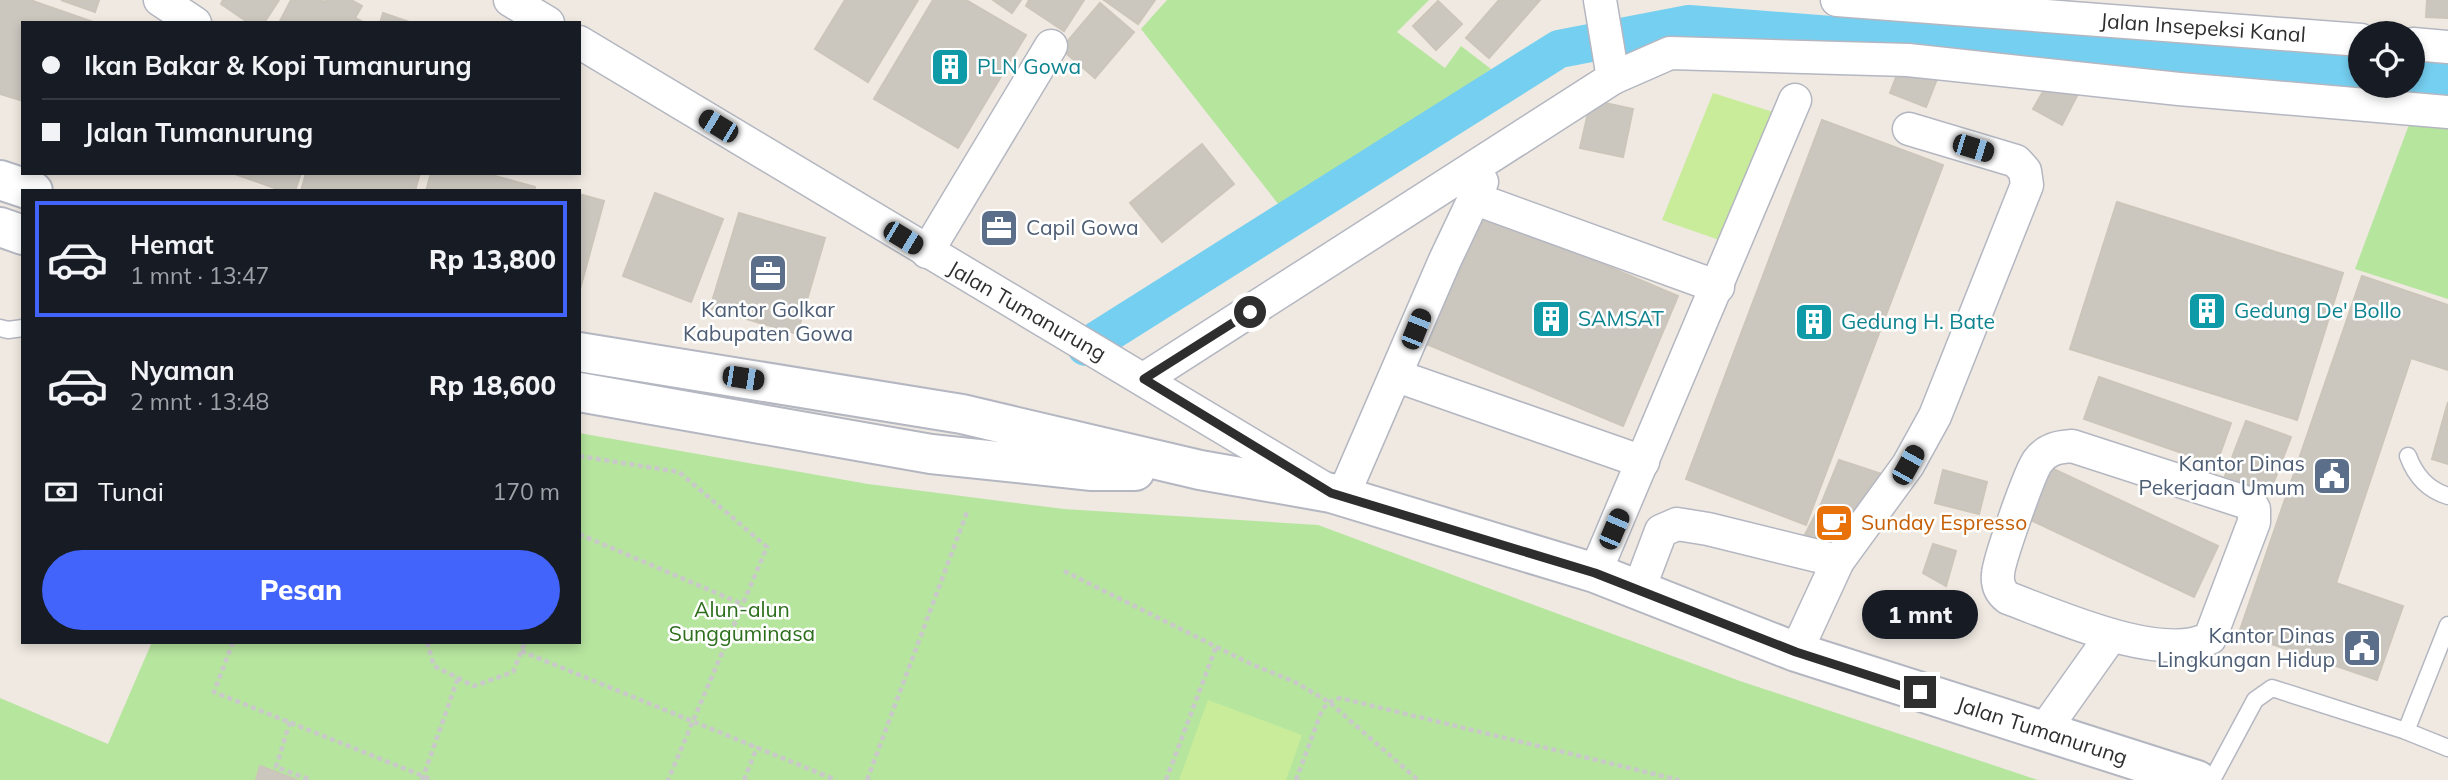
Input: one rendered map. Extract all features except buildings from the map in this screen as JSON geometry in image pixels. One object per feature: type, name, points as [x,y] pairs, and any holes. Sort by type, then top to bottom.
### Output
[{"type":"street","points":[[160,0],[192,21]]},
{"type":"street","points":[[510,0],[545,21]]},
{"type":"street","name":"Jalan Insepeksi Kanal","points":[[1837,0],[2348,39]]},
{"type":"street","points":[[1601,2],[1612,68]]},
{"type":"street","name":"Jalan Tumanurung","points":[[581,43],[1086,348],[1144,379],[1337,495]]},
{"type":"street","points":[[2425,45],[2448,47]]},
{"type":"street","points":[[926,252],[1051,46]]},
{"type":"street","points":[[1144,379],[1612,68],[1670,53],[1908,60],[2179,89],[2448,112]]},
{"type":"street","points":[[1595,573],[1795,100]]},
{"type":"street","points":[[1796,652],[1838,561],[1908,465],[1935,416],[2027,185],[2025,171],[2016,161],[1909,129]]},
{"type":"street","points":[[0,180],[27,189]]},
{"type":"street","points":[[1337,495],[1397,376],[1478,190],[1717,287]]},
{"type":"street","points":[[0,227],[21,234]]},
{"type":"street","name":"Jalan Tumanurung","points":[[581,352],[962,414],[1200,470],[1337,495],[1595,573],[1796,652],[2197,780]]},
{"type":"street","points":[[1397,376],[1643,462]]},
{"type":"street","name":"Jalan Tumanurung","points":[[581,393],[931,454],[1092,471],[1200,470]]},
{"type":"street","points":[[2072,446],[2248,501],[2254,509],[2254,522],[2210,638],[2198,644],[2179,647],[2110,636],[2008,598],[2002,593],[1998,581],[2000,560],[2036,462],[2054,448],[2072,446]]},
{"type":"street","points":[[1639,589],[1661,531],[1677,524],[1838,561]]},
{"type":"street","points":[[2043,732],[2110,636]]},
{"type":"lane","points":[[0,328],[21,328]]},
{"type":"lane","points":[[2408,456],[2414,471],[2425,483],[2448,496]]},
{"type":"lane","points":[[2406,731],[2448,625]]},
{"type":"lane","points":[[2212,780],[2255,701],[2272,688],[2406,731],[2448,748]]},
{"type":"path","points":[[581,456],[679,472],[767,547],[668,780]]},
{"type":"path","points":[[867,780],[967,512]]},
{"type":"path","points":[[581,535],[742,604]]},
{"type":"path","points":[[1064,571],[1216,647],[1295,682],[1329,702],[1418,780]]},
{"type":"path","points":[[232,644],[214,692],[433,780]]},
{"type":"path","points":[[428,644],[434,666],[474,686],[513,672],[524,644]]},
{"type":"path","points":[[1166,780],[1216,647]]},
{"type":"path","points":[[521,651],[836,780]]},
{"type":"path","points":[[423,778],[458,678]]},
{"type":"path","points":[[1296,780],[1322,710],[1329,702],[1340,698],[1679,780]]},
{"type":"path","points":[[290,722],[276,767],[311,780]]},
{"type":"path","points":[[744,780],[757,747]]},
{"type":"green space","points":[[1167,0],[1429,0],[1397,32],[1445,68],[1461,46],[1491,69],[1436,107],[1279,205],[1141,29]]},
{"type":"green space","points":[[1713,93],[1773,112],[1722,241],[1662,220]]},
{"type":"green space","points":[[2410,122],[2448,126],[2448,299],[2355,269]]},
{"type":"green space","name":"Alun-alun Sungguminasa","points":[[581,433],[868,484],[1064,509],[1318,525],[1740,681],[2038,780],[0,780],[0,698],[108,744],[151,644],[581,644]]},
{"type":"green space","points":[[1208,700],[1302,735],[1286,780],[1179,780]]},
{"type":"waterway","points":[[1086,347],[1559,49],[1689,24],[2348,75]]},
{"type":"waterway","points":[[2425,81],[2448,83]]},
{"type":"place","name":"PLN Gowa","points":[[950,67]]},
{"type":"place","name":"Capil Gowa","points":[[999,228]]},
{"type":"place","name":"Kantor Golkar Kabupaten Gowa","points":[[768,273]]},
{"type":"place","name":"Gedung De' Bollo","points":[[2207,311]]},
{"type":"place","name":"SAMSAT","points":[[1551,319]]},
{"type":"place","name":"Gedung H. Bate","points":[[1814,322]]},
{"type":"place","name":"Kantor Dinas Pekerjaan Umum","points":[[2332,476]]},
{"type":"place","name":"Sunday Espresso","points":[[1834,523]]},
{"type":"place","name":"Kantor Dinas Lingkungan Hidup","points":[[2362,648]]},
{"type":"route","points":[[1250,312],[1144,379],[1331,493],[1595,573],[1796,652],[1920,692]]}]
